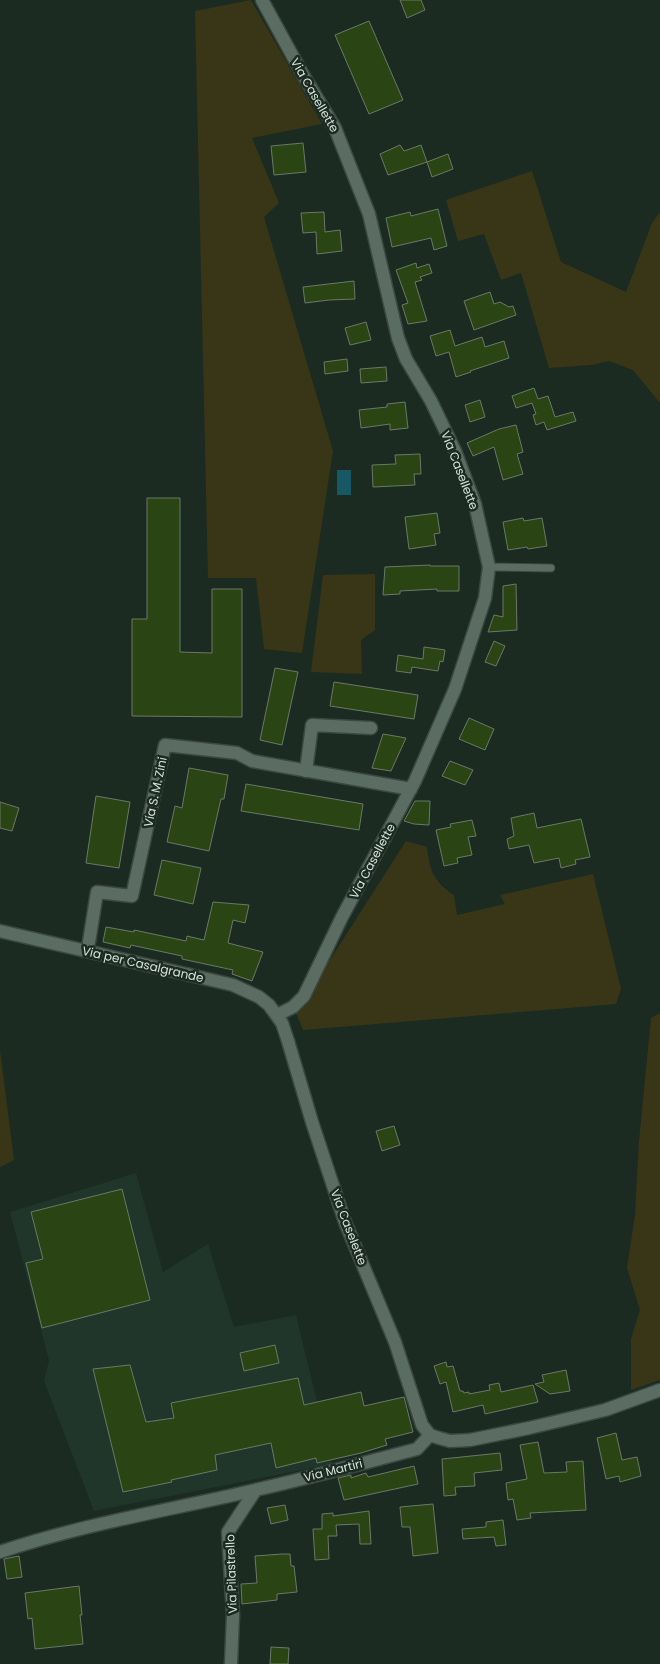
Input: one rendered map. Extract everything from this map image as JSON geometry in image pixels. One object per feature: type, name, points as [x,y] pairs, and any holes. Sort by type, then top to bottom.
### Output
[{"type":"street","name":"Via Casellette","points":[[262,0],[303,75],[335,128],[369,214],[398,338],[406,359],[431,402],[455,450],[475,504],[489,567],[485,598],[456,688],[411,789],[342,917],[304,996],[293,1007],[277,1014]]},
{"type":"street","points":[[306,771],[312,725],[371,728]]},
{"type":"street","name":"Via S. M. Zini","points":[[89,942],[97,892],[132,896],[165,745],[238,753],[252,762],[411,789]]},
{"type":"street","name":"Via per Casalgrande","points":[[0,931],[233,985],[259,997],[277,1014]]},
{"type":"street","name":"Via Caselette","points":[[277,1014],[288,1040],[312,1122],[345,1222],[395,1342],[422,1425],[430,1435]]},
{"type":"street","points":[[430,1435],[450,1441],[470,1440],[605,1410],[660,1390]]},
{"type":"street","name":"Via Martiri","points":[[0,1552],[87,1527],[254,1490],[417,1449],[430,1435]]},
{"type":"street","name":"Via Pilastrello","points":[[231,1664],[233,1615],[228,1532],[254,1490]]},
{"type":"lane","points":[[489,567],[551,568]]},
{"type":"shaded area","points":[[251,0],[322,124],[252,138],[279,203],[264,217],[333,451],[302,653],[264,649],[256,578],[208,578],[195,11]]},
{"type":"shaded area","points":[[532,171],[561,262],[626,292],[652,223],[660,212],[660,403],[633,370],[609,361],[591,365],[549,368],[521,273],[501,280],[484,234],[458,241],[446,200]]},
{"type":"shaded area","points":[[375,574],[375,630],[361,640],[362,674],[311,672],[323,575]]},
{"type":"shaded area","points":[[406,841],[427,847],[434,875],[441,885],[454,895],[457,915],[505,904],[500,895],[593,874],[621,989],[616,1004],[303,1030],[296,1013]]},
{"type":"shaded area","points":[[660,1013],[660,1380],[631,1390],[631,1339],[640,1310],[627,1268],[635,1215],[639,1141],[651,1018]]},
{"type":"shaded area","points":[[0,1050],[14,1160],[0,1167]]},
{"type":"shaded area","points":[[136,1173],[163,1272],[208,1244],[234,1327],[296,1315],[332,1464],[94,1511],[44,1381],[49,1360],[10,1212]]},
{"type":"water","points":[[337,470],[351,470],[351,495],[337,495]]},
{"type":"building","points":[[400,0],[421,0],[425,10],[407,18]]},
{"type":"building","points":[[369,21],[403,100],[369,114],[335,35]]},
{"type":"building","points":[[303,143],[306,172],[274,175],[271,146]]},
{"type":"building","points":[[400,145],[404,151],[421,145],[427,162],[388,175],[380,154]]},
{"type":"building","points":[[448,154],[453,169],[432,177],[427,162]]},
{"type":"building","points":[[438,209],[447,246],[434,250],[431,238],[392,247],[386,218],[410,212],[411,216]]},
{"type":"building","points":[[324,212],[325,232],[340,230],[342,251],[317,254],[316,232],[303,233],[301,213]]},
{"type":"building","points":[[416,263],[417,268],[429,264],[432,273],[420,277],[422,280],[415,282],[427,321],[408,324],[402,305],[408,303],[396,270]]},
{"type":"building","points":[[354,281],[355,299],[305,303],[303,287]]},
{"type":"building","points":[[490,292],[494,304],[500,302],[509,307],[513,306],[516,315],[474,330],[464,301]]},
{"type":"building","points":[[366,322],[371,340],[350,345],[345,328]]},
{"type":"building","points":[[450,330],[455,346],[482,337],[485,347],[504,341],[509,358],[456,377],[449,352],[436,356],[430,336]]},
{"type":"building","points":[[347,359],[348,371],[325,374],[324,362]]},
{"type":"building","points":[[386,367],[387,381],[361,383],[360,369]]},
{"type":"building","points":[[534,388],[538,399],[548,396],[555,417],[573,412],[576,421],[547,430],[544,422],[536,425],[533,415],[536,414],[532,403],[516,408],[512,396]]},
{"type":"building","points":[[480,400],[485,417],[470,422],[465,405]]},
{"type":"building","points":[[405,402],[408,428],[390,430],[390,424],[361,428],[359,410],[387,407],[387,404]]},
{"type":"building","points":[[516,425],[523,452],[517,454],[523,474],[503,480],[494,447],[473,456],[467,443],[499,429]]},
{"type":"building","points":[[420,454],[421,474],[414,474],[415,485],[373,487],[372,465],[396,464],[395,455]]},
{"type":"building","points":[[147,498],[180,498],[180,652],[212,653],[212,589],[242,589],[242,717],[132,716],[132,619],[147,619]]},
{"type":"building","points":[[437,513],[440,533],[434,534],[436,545],[409,549],[405,517]]},
{"type":"building","points":[[523,518],[524,521],[542,518],[547,546],[508,550],[503,522]]},
{"type":"building","points":[[459,566],[459,591],[437,591],[437,589],[400,591],[400,594],[383,595],[385,567]]},
{"type":"building","points":[[516,584],[517,630],[488,632],[494,615],[503,617],[503,586]]},
{"type":"building","points":[[494,641],[505,646],[496,666],[485,662]]},
{"type":"building","points":[[424,647],[445,650],[443,662],[440,661],[438,671],[412,667],[411,673],[396,671],[398,655],[423,659]]},
{"type":"building","points":[[275,668],[298,672],[282,745],[260,740]]},
{"type":"building","points":[[334,682],[418,695],[414,719],[330,706]]},
{"type":"building","points":[[469,718],[494,729],[485,750],[459,739]]},
{"type":"building","points":[[383,734],[406,738],[391,771],[372,768]]},
{"type":"building","points":[[450,761],[473,770],[465,785],[442,776]]},
{"type":"building","points":[[189,768],[228,775],[224,799],[221,799],[209,851],[167,842],[175,806],[182,808]]},
{"type":"building","points":[[246,784],[363,804],[359,830],[241,811]]},
{"type":"building","points":[[96,796],[130,802],[119,868],[86,863]]},
{"type":"building","points":[[415,801],[430,801],[429,825],[404,821]]},
{"type":"building","points":[[0,802],[19,808],[12,831],[0,828]]},
{"type":"building","points":[[534,813],[537,828],[581,819],[590,857],[575,860],[576,864],[561,868],[559,858],[534,863],[529,845],[509,849],[507,839],[514,836],[511,818]]},
{"type":"building","points":[[472,820],[476,836],[468,837],[472,855],[457,858],[458,863],[444,866],[436,830],[451,827],[450,824]]},
{"type":"building","points":[[162,860],[201,868],[193,904],[154,895]]},
{"type":"building","points":[[213,902],[249,905],[245,923],[233,920],[228,943],[263,952],[252,981],[232,974],[233,970],[182,959],[182,956],[131,945],[130,948],[103,942],[106,927],[134,932],[134,930],[186,941],[187,936],[204,940]]},
{"type":"building","points":[[394,1126],[400,1145],[382,1151],[376,1131]]},
{"type":"building","points":[[122,1189],[150,1300],[42,1328],[26,1263],[43,1259],[31,1212]]},
{"type":"building","points":[[275,1345],[279,1363],[244,1371],[240,1353]]},
{"type":"building","points":[[446,1362],[447,1367],[453,1366],[460,1391],[464,1393],[469,1392],[469,1394],[490,1390],[489,1385],[499,1383],[501,1392],[533,1385],[538,1402],[485,1414],[483,1405],[453,1412],[446,1382],[440,1384],[434,1366]]},
{"type":"building","points":[[130,1365],[146,1422],[174,1418],[171,1403],[298,1378],[304,1405],[361,1392],[364,1406],[404,1397],[413,1432],[385,1439],[387,1445],[361,1453],[317,1463],[316,1458],[276,1468],[271,1443],[215,1455],[217,1470],[123,1492],[93,1369]]},
{"type":"building","points":[[566,1370],[570,1391],[550,1394],[535,1384],[544,1382],[542,1375]]},
{"type":"building","points":[[616,1433],[622,1460],[637,1457],[641,1476],[620,1482],[619,1476],[606,1479],[597,1438]]},
{"type":"building","points":[[538,1442],[544,1473],[567,1472],[566,1462],[583,1461],[586,1510],[530,1513],[531,1518],[517,1520],[513,1499],[508,1500],[506,1483],[527,1479],[520,1445]]},
{"type":"building","points":[[500,1453],[502,1470],[474,1473],[475,1486],[455,1487],[456,1495],[444,1496],[442,1459]]},
{"type":"building","points":[[414,1466],[418,1484],[344,1500],[338,1478],[351,1475],[351,1478],[366,1473],[368,1477]]},
{"type":"building","points":[[433,1504],[438,1553],[413,1556],[410,1527],[402,1527],[400,1507]]},
{"type":"building","points":[[285,1505],[288,1520],[271,1524],[267,1508]]},
{"type":"building","points":[[369,1511],[371,1544],[360,1544],[359,1524],[336,1525],[337,1536],[328,1536],[329,1559],[315,1560],[313,1529],[322,1529],[322,1514],[333,1513],[333,1516]]},
{"type":"building","points":[[503,1520],[506,1545],[496,1546],[494,1537],[463,1539],[462,1529],[486,1527],[486,1522]]},
{"type":"building","points":[[290,1554],[291,1566],[294,1566],[297,1592],[277,1594],[277,1600],[242,1604],[241,1584],[257,1583],[255,1556]]},
{"type":"building","points":[[19,1556],[22,1577],[7,1579],[4,1559]]},
{"type":"building","points":[[79,1586],[83,1644],[35,1649],[32,1618],[28,1619],[25,1593]]},
{"type":"building","points":[[271,1647],[289,1648],[288,1664],[270,1664]]}]
